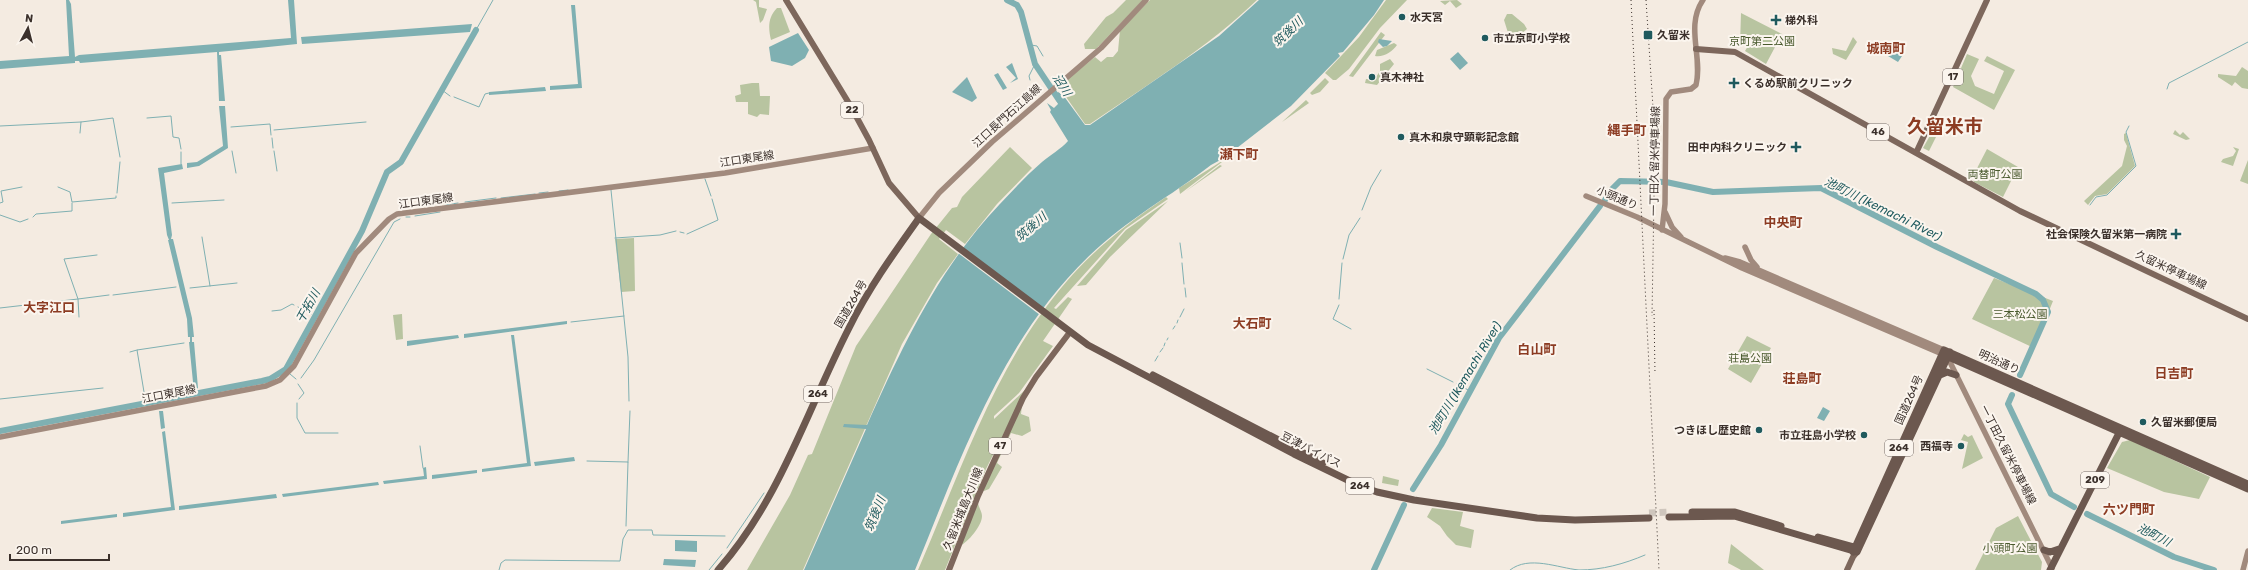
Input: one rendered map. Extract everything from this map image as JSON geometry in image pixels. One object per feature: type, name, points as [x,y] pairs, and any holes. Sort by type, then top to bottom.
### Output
[{"type":"highway","name":"264","points":[[919,218],[1070,332]]},
{"type":"highway","name":"国道264号","points":[[718,570],[759,516],[780,479],[852,321],[885,267],[919,218]]},
{"type":"highway","name":"豆津バイパス","points":[[1070,332],[1100,352],[1312,463],[1377,492],[1414,500],[1537,518],[1575,520],[1649,515]]},
{"type":"highway","name":"国道264号","points":[[1855,551],[1940,375],[1946,353]]},
{"type":"highway","name":"国道264号","points":[[1855,551],[1946,353]]},
{"type":"highway","name":"明治通り","points":[[1946,353],[2248,484]]},
{"type":"highway","points":[[1940,375],[1947,372],[1956,375]]},
{"type":"highway","name":"明治通り","points":[[2121,430],[2248,489]]},
{"type":"highway","name":"209","points":[[2052,569],[2060,549],[2121,430]]},
{"type":"highway","points":[[1669,514],[1734,514],[1855,551]]},
{"type":"highway","points":[[2044,550],[2053,552],[2060,549]]},
{"type":"main road","name":"22","points":[[786,0],[850,105],[873,148],[889,183],[919,218]]},
{"type":"main road","name":"江口長門石江島線","points":[[919,218],[939,193],[992,142],[1101,48],[1146,0]]},
{"type":"main road","name":"一丁田久留米停車場線","points":[[1702,0],[1697,8],[1694,25],[1696,85],[1691,89],[1671,92],[1666,99],[1665,210],[1662,230],[1725,258],[1742,268]]},
{"type":"main road","name":"17","points":[[1916,153],[1987,0]]},
{"type":"main road","name":"久留米停車場線","points":[[1696,49],[1736,52],[2020,210],[2248,318]]},
{"type":"main road","name":"江口東尾線","points":[[0,437],[266,386],[280,380],[294,366],[356,253],[389,219],[397,214],[725,173],[873,148]]},
{"type":"main road","name":"小頭通り","points":[[1586,196],[1662,230]]},
{"type":"main road","points":[[1665,210],[1672,227],[1682,239]]},
{"type":"main road","points":[[1745,248],[1750,260],[1761,271]]},
{"type":"main road","name":"一丁田久留米停車場線","points":[[1725,258],[1740,262]]},
{"type":"main road","name":"明治通り","points":[[1740,262],[1946,353]]},
{"type":"main road","name":"明治通り","points":[[1742,268],[1946,353]]},
{"type":"main road","name":"久留米停車場線","points":[[2238,312],[2248,314]]},
{"type":"main road","name":"久留米城島大川線","points":[[949,570],[978,496],[1023,398],[1036,377],[1070,332]]},
{"type":"main road","name":"一丁田久留米停車場線","points":[[1946,353],[2052,569]]},
{"type":"main road","points":[[1847,570],[1855,551]]},
{"type":"main road","points":[[2243,570],[2248,551]]},
{"type":"green space","points":[[753,0],[759,0],[759,7],[767,9],[763,20],[760,23],[756,2]]},
{"type":"green space","points":[[1126,0],[1143,0],[1096,49],[1085,49],[1084,44],[1106,17],[1113,13]]},
{"type":"green space","points":[[1150,0],[1257,0],[1238,18],[1197,50],[1090,124],[1085,124],[1064,94],[1060,85],[1095,57],[1101,62],[1107,57],[1113,57],[1118,51],[1120,30]]},
{"type":"green space","points":[[1386,0],[1407,0],[1380,28],[1349,69],[1336,80],[1333,80],[1325,73],[1359,37]]},
{"type":"green space","points":[[1457,0],[1462,4],[1456,8],[1450,1],[1445,5],[1440,1]]},
{"type":"green space","points":[[777,8],[781,8],[790,32],[771,40],[769,31],[770,19]]},
{"type":"green space","name":"京町第二公園","points":[[1741,13],[1782,34],[1766,64],[1745,51],[1748,46],[1746,42],[1740,45]]},
{"type":"green space","points":[[1507,14],[1512,14],[1524,24],[1527,29],[1517,37],[1509,36],[1504,20]]},
{"type":"green space","points":[[1381,32],[1385,35],[1353,77],[1349,76]]},
{"type":"green space","points":[[1853,37],[1857,42],[1846,60],[1833,54],[1832,48],[1846,51]]},
{"type":"green space","points":[[1394,43],[1397,45],[1393,50],[1381,56],[1375,56],[1377,50]]},
{"type":"green space","points":[[1967,54],[1979,59],[1971,76],[1975,86],[1994,94],[2004,71],[1984,61],[1987,56],[2015,70],[1994,110],[1953,87]]},
{"type":"green space","points":[[1390,59],[1394,64],[1377,85],[1365,83],[1366,79],[1374,80],[1380,71],[1380,64]]},
{"type":"green space","points":[[2242,67],[2248,71],[2248,89],[2242,88],[2235,82],[2232,86],[2218,77],[2218,74],[2236,76]]},
{"type":"green space","points":[[1325,78],[1329,82],[1320,92],[1312,95],[1310,93]]},
{"type":"green space","points":[[759,83],[760,96],[770,96],[769,115],[760,114],[757,117],[748,114],[748,102],[736,102],[735,96],[741,94],[740,85]]},
{"type":"green space","points":[[1306,100],[1309,103],[1282,122]]},
{"type":"green space","points":[[2175,130],[2180,135],[2183,132],[2190,139],[2186,140],[2173,134]]},
{"type":"green space","points":[[1932,132],[1937,135],[1929,151],[1923,148]]},
{"type":"green space","points":[[2126,133],[2135,166],[2107,194],[2095,196],[2088,205],[2084,201],[2122,166],[2127,146],[2124,140],[2124,134]]},
{"type":"green space","points":[[1010,147],[1032,168],[997,204],[965,244],[946,230],[939,239],[958,254],[937,283],[902,344],[803,570],[747,570],[790,495],[808,455],[812,454],[856,346],[931,234],[952,208],[957,207],[962,197]]},
{"type":"green space","points":[[2233,147],[2239,149],[2233,166],[2221,162],[2223,159],[2233,156],[2236,151]]},
{"type":"green space","name":"両替町公園","points":[[1987,149],[2018,167],[2003,197],[1974,182],[1973,176]]},
{"type":"green space","points":[[2248,160],[2248,184],[2240,181]]},
{"type":"green space","points":[[1222,162],[1180,194],[1179,188]]},
{"type":"green space","points":[[1220,165],[1222,166],[1186,191]]},
{"type":"green space","points":[[1166,197],[1168,199],[1125,229],[1054,308],[1056,309],[1068,297],[1072,299],[1043,341],[1053,346],[1019,393],[994,416],[994,419],[1026,389],[986,469],[945,570],[918,570],[965,457],[1019,347],[1042,313],[1067,281],[1089,257],[1127,225]]},
{"type":"green space","points":[[1168,201],[1110,257],[1086,285],[1077,286],[1126,230]]},
{"type":"green space","points":[[634,238],[635,291],[621,292],[615,239]]},
{"type":"green space","name":"三本松公園","points":[[1994,278],[2053,301],[2034,348],[1972,319]]},
{"type":"green space","points":[[402,314],[403,339],[396,340],[393,315]]},
{"type":"green space","name":"荘島公園","points":[[1747,336],[1771,348],[1751,383],[1728,369]]},
{"type":"green space","points":[[1022,405],[1021,414],[1029,417],[1031,431],[1022,436],[1011,433],[997,463],[1002,467],[989,489],[984,491],[983,489]]},
{"type":"green space","points":[[1964,434],[1968,437],[1972,435],[1983,458],[1962,469],[1968,442],[1961,440]]},
{"type":"green space","points":[[2130,440],[2210,477],[2199,499],[2164,492],[2107,468],[2122,442]]},
{"type":"green space","points":[[1383,476],[1399,480],[1398,486],[1382,483]]},
{"type":"green space","points":[[978,502],[982,516],[980,524],[970,537],[960,546]]},
{"type":"green space","points":[[1432,508],[1463,512],[1460,526],[1474,530],[1471,548],[1456,545],[1440,526],[1427,517]]},
{"type":"green space","name":"小頭町公園","points":[[2018,516],[2042,562],[2041,570],[1975,570],[1996,528]]},
{"type":"green space","points":[[1731,544],[1764,570],[1741,570],[1728,563]]},
{"type":"water","points":[[66,0],[69,0],[71,4],[75,57],[79,55],[291,38],[288,0],[294,0],[297,44],[219,52],[219,55],[221,55],[225,101],[219,101],[217,52],[80,63],[79,61],[75,61],[75,63],[0,69],[0,61],[69,56]]},
{"type":"water","name":"筑後川","points":[[1259,0],[1384,0],[1374,15],[1343,52],[1338,53],[1340,56],[1291,106],[1224,158],[1211,165],[1118,231],[1088,257],[1057,290],[1031,326],[1007,364],[986,404],[949,486],[915,570],[804,570],[866,429],[843,427],[844,424],[867,425],[908,338],[940,282],[958,255],[978,229],[1015,188],[1042,162],[1068,141],[1050,112],[1051,110],[1047,103],[1054,108],[1058,104],[1054,95],[1058,92],[1063,95],[1085,125],[1090,125],[1219,36]]},
{"type":"water","points":[[571,5],[575,5],[582,88],[550,90],[550,86],[578,84]]},
{"type":"water","points":[[472,24],[470,32],[302,44],[301,37]]},
{"type":"water","points":[[798,33],[809,50],[805,58],[792,66],[771,61],[769,47]]},
{"type":"water","points":[[1379,39],[1392,41],[1387,46],[1383,47],[1378,42]]},
{"type":"water","points":[[1892,49],[1902,56],[1898,62],[1888,56]]},
{"type":"water","points":[[1458,52],[1468,63],[1460,70],[1450,59]]},
{"type":"water","points":[[1012,63],[1018,79],[1010,83],[1016,78],[1006,67]]},
{"type":"water","points":[[998,73],[1007,88],[1003,90],[994,75]]},
{"type":"water","points":[[967,77],[977,98],[972,102],[952,92]]},
{"type":"water","points":[[545,87],[546,91],[489,95],[489,92]]},
{"type":"water","points":[[219,106],[225,106],[228,148],[199,166],[187,168],[187,163],[197,162],[223,146]]},
{"type":"water","points":[[182,164],[183,169],[164,173],[172,235],[171,239],[173,239],[192,318],[194,337],[192,337],[192,342],[194,342],[198,388],[194,392],[189,342],[190,337],[188,337],[187,319],[167,235],[158,168]]},
{"type":"water","points":[[567,321],[567,324],[464,338],[464,334]]},
{"type":"water","points":[[458,335],[459,338],[407,346],[407,341]]},
{"type":"water","points":[[511,335],[514,335],[531,466],[482,472],[482,469],[527,463]]},
{"type":"water","points":[[1823,407],[1830,411],[1824,421],[1817,418]]},
{"type":"water","points":[[159,411],[163,411],[165,428],[161,429]]},
{"type":"water","points":[[165,431],[175,510],[123,517],[123,513],[171,507],[162,432]]},
{"type":"water","points":[[574,457],[575,461],[535,466],[534,462]]},
{"type":"water","points":[[426,467],[427,479],[384,484],[383,481],[424,476],[423,468]]},
{"type":"water","points":[[477,470],[477,473],[432,479],[432,475]]},
{"type":"water","points":[[378,482],[379,485],[283,497],[282,494]]},
{"type":"water","points":[[276,494],[277,498],[179,510],[179,506]]},
{"type":"water","points":[[117,514],[117,517],[61,524],[61,521]]},
{"type":"water","points":[[675,540],[697,541],[697,552],[675,551]]},
{"type":"water","points":[[664,559],[696,560],[695,567],[663,565]]},
{"type":"pier","points":[[962,248],[1044,310],[1040,315],[958,253]]},
{"type":"waterway","name":"干拓川","points":[[476,30],[493,0]]},
{"type":"waterway","name":"沼川","points":[[1007,0],[1017,5],[1021,12],[1035,64],[1059,100]]},
{"type":"waterway","name":"干拓川","points":[[0,431],[262,381],[270,379],[286,369],[362,231],[387,172],[401,162],[476,30]]},
{"type":"waterway","points":[[2167,89],[2169,83],[2248,42]]},
{"type":"waterway","points":[[1031,45],[1037,46],[1043,56]]},
{"type":"waterway","points":[[1030,80],[1029,76],[1035,64]]},
{"type":"waterway","points":[[442,90],[450,96]]},
{"type":"waterway","points":[[454,97],[479,107],[485,94],[489,93]]},
{"type":"waterway","points":[[147,118],[171,116],[173,137],[179,138],[181,149]]},
{"type":"waterway","points":[[0,126],[81,122],[113,118],[120,157]]},
{"type":"waterway","points":[[80,133],[81,122]]},
{"type":"waterway","points":[[274,130],[366,122]]},
{"type":"waterway","points":[[231,127],[270,124],[271,135]]},
{"type":"waterway","points":[[2090,205],[2096,197],[2107,195],[2136,166],[2126,132],[2129,126]]},
{"type":"waterway","points":[[272,138],[273,148]]},
{"type":"waterway","points":[[232,151],[236,173]]},
{"type":"waterway","points":[[274,151],[277,171]]},
{"type":"waterway","points":[[181,152],[181,164]]},
{"type":"waterway","points":[[117,193],[120,162]]},
{"type":"waterway","points":[[1362,210],[1371,187],[1381,170]]},
{"type":"waterway","points":[[705,179],[711,196]]},
{"type":"waterway","name":"池町川 (Ikemachi River)","points":[[1605,200],[1611,190],[1620,181],[1666,182],[1713,192],[1821,188],[1937,247],[2036,294],[2043,300],[2048,312],[2020,375]]},
{"type":"waterway","points":[[0,203],[3,202],[1,191],[22,187]]},
{"type":"waterway","points":[[58,187],[70,192],[72,202],[116,198],[116,196]]},
{"type":"waterway","points":[[559,191],[568,190]]},
{"type":"waterway","points":[[611,190],[628,357],[629,401]]},
{"type":"waterway","points":[[539,193],[548,192]]},
{"type":"waterway","points":[[501,198],[535,194]]},
{"type":"waterway","points":[[465,202],[496,198]]},
{"type":"waterway","points":[[687,234],[718,220],[712,199]]},
{"type":"waterway","points":[[172,203],[224,200]]},
{"type":"waterway","points":[[33,217],[36,214],[72,211],[72,203]]},
{"type":"waterway","points":[[445,205],[458,203]]},
{"type":"waterway","name":"池町川 (Ikemachi River)","points":[[1413,489],[1441,445],[1499,338],[1600,206]]},
{"type":"waterway","points":[[415,216],[440,212]]},
{"type":"waterway","points":[[0,215],[20,222],[28,219]]},
{"type":"waterway","points":[[1343,259],[1349,235],[1360,218]]},
{"type":"waterway","points":[[301,378],[314,360],[394,222],[400,219]]},
{"type":"waterway","points":[[615,238],[660,235],[676,231]]},
{"type":"waterway","points":[[680,232],[684,233]]},
{"type":"waterway","points":[[202,237],[210,286]]},
{"type":"waterway","points":[[1180,243],[1182,258]]},
{"type":"waterway","points":[[0,308],[78,299],[64,259],[97,255]]},
{"type":"waterway","points":[[1182,263],[1184,284]]},
{"type":"waterway","points":[[1339,299],[1342,263]]},
{"type":"waterway","points":[[190,288],[237,283]]},
{"type":"waterway","points":[[113,295],[176,287]]},
{"type":"waterway","points":[[1185,288],[1186,297]]},
{"type":"waterway","points":[[79,317],[78,299],[109,295]]},
{"type":"waterway","points":[[272,311],[281,310],[292,304],[294,305]]},
{"type":"waterway","points":[[1339,305],[1333,319],[1351,329]]},
{"type":"waterway","points":[[298,307],[311,314]]},
{"type":"waterway","points":[[1180,317],[1184,309]]},
{"type":"waterway","points":[[571,322],[624,316]]},
{"type":"waterway","points":[[145,398],[137,350],[184,343]]},
{"type":"waterway","points":[[1160,352],[1163,348]]},
{"type":"waterway","points":[[130,352],[137,350]]},
{"type":"waterway","points":[[1155,361],[1158,356]]},
{"type":"waterway","points":[[1427,369],[1453,382]]},
{"type":"waterway","points":[[290,374],[296,379]]},
{"type":"waterway","points":[[298,384],[304,393],[299,399]]},
{"type":"waterway","points":[[1457,384],[1470,391]]},
{"type":"waterway","points":[[0,399],[103,388]]},
{"type":"waterway","name":"池町川","points":[[2012,395],[2008,404],[2051,494],[2074,507]]},
{"type":"waterway","points":[[297,403],[297,418],[305,433],[338,433]]},
{"type":"waterway","points":[[628,462],[630,411]]},
{"type":"waterway","points":[[420,446],[423,468]]},
{"type":"waterway","points":[[587,461],[628,462],[626,526]]},
{"type":"waterway","points":[[727,548],[764,493]]},
{"type":"waterway","name":"池町川 (Ikemachi River)","points":[[1374,570],[1404,505]]},
{"type":"waterway","name":"池町川","points":[[2087,514],[2174,557],[2214,570]]},
{"type":"waterway","points":[[499,570],[501,563],[505,560],[620,561],[623,539],[628,530],[652,530],[653,535],[725,536]]},
{"type":"waterway","points":[[709,570],[722,554]]},
{"type":"waterway","points":[[1510,570],[1526,563],[1544,564],[1579,570],[1596,569],[1621,564],[1645,555]]},
{"type":"tunnel","points":[[1649,513],[1669,512]]},
{"type":"railway","points":[[1631,0],[1659,570]]},
{"type":"railway","points":[[1646,0],[1655,138],[1652,316]]},
{"type":"railway","points":[[1654,310],[1655,374]]},
{"type":"place","name":"水天宮","points":[[1402,17]]},
{"type":"place","name":"梯外科","points":[[1776,20]]},
{"type":"place","name":"久留米","points":[[1648,35]]},
{"type":"place","name":"市立京町小学校","points":[[1485,38]]},
{"type":"place","name":"真木神社","points":[[1372,77]]},
{"type":"place","name":"くるめ駅前クリニック","points":[[1734,83]]},
{"type":"place","name":"真木和泉守顕彰記念館","points":[[1401,137]]},
{"type":"place","name":"田中内科クリニック","points":[[1796,147]]},
{"type":"place","name":"社会保険久留米第一病院","points":[[2176,234]]},
{"type":"place","name":"久留米郵便局","points":[[2143,422]]},
{"type":"place","name":"つきほし歴史館","points":[[1759,430]]},
{"type":"place","name":"市立荘島小学校","points":[[1864,435]]},
{"type":"place","name":"西福寺","points":[[1961,446]]},
{"type":"district","name":"城南町","points":[[1886,48]]},
{"type":"district","name":"久留米市","points":[[1945,126]]},
{"type":"district","name":"縄手町","points":[[1627,130]]},
{"type":"district","name":"瀬下町","points":[[1239,154]]},
{"type":"district","name":"中央町","points":[[1783,222]]},
{"type":"district","name":"大字江口","points":[[49,307]]},
{"type":"district","name":"大石町","points":[[1252,323]]},
{"type":"district","name":"白山町","points":[[1537,349]]},
{"type":"district","name":"日吉町","points":[[2174,373]]},
{"type":"district","name":"荘島町","points":[[1802,378]]},
{"type":"district","name":"六ツ門町","points":[[2129,509]]}]
